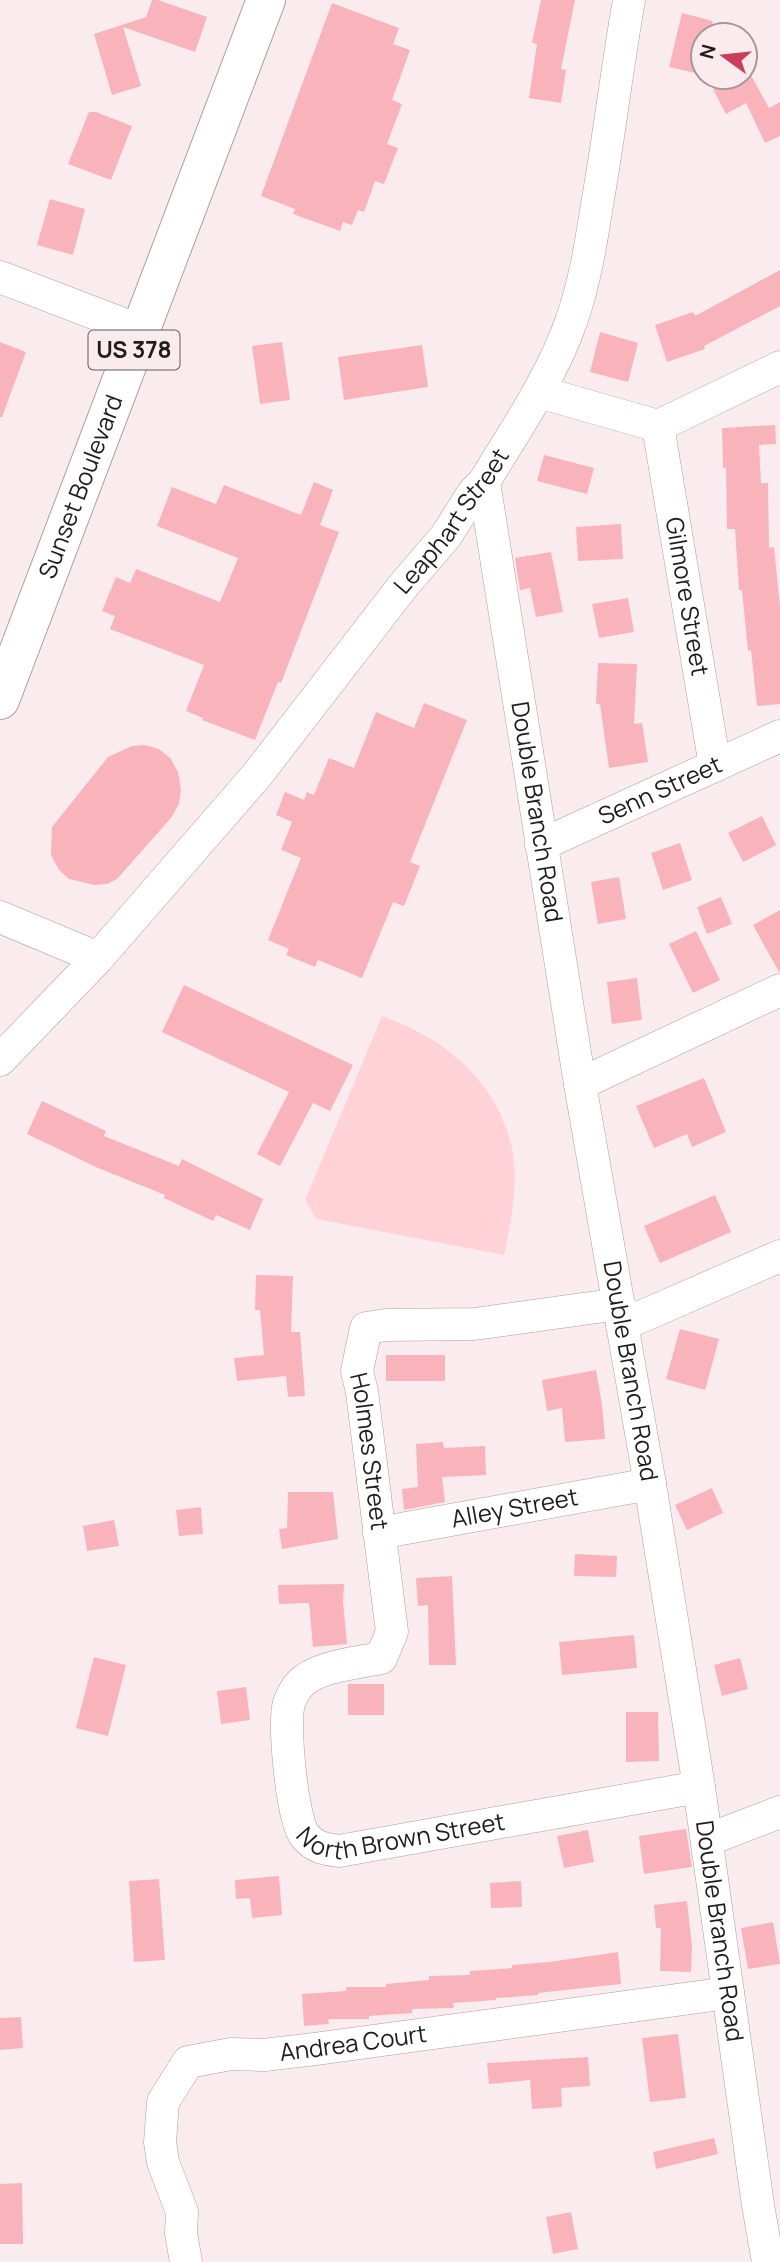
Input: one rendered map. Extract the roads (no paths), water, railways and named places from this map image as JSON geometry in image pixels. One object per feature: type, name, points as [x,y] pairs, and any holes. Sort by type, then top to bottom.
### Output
[{"type":"main road","name":"Sunset Boulevard","points":[[0,700],[266,0]]},
{"type":"street","name":"Leaphart Street","points":[[0,1060],[98,958],[257,775],[446,536],[473,493],[484,482],[539,392],[571,322],[583,283],[629,0]]},
{"type":"street","points":[[0,277],[141,331]]},
{"type":"street","points":[[539,392],[658,426],[780,367]]},
{"type":"street","name":"Gilmore Street","points":[[658,426],[715,766]]},
{"type":"street","name":"Double Branch Road","points":[[484,482],[580,1084],[650,1484],[699,1787],[768,2262]]},
{"type":"street","name":"Senn Street","points":[[541,845],[780,736]]},
{"type":"street","points":[[0,917],[98,958]]},
{"type":"street","points":[[580,1084],[780,990]]},
{"type":"street","points":[[621,1314],[780,1256]]},
{"type":"street","name":"Holmes Street","points":[[382,1658],[392,1632],[362,1392],[357,1371],[366,1328],[621,1314]]},
{"type":"street","name":"Alley Street","points":[[379,1533],[650,1484]]},
{"type":"street","name":"North Brown Street","points":[[382,1658],[314,1673],[298,1685],[289,1703],[288,1736],[295,1810],[304,1835],[319,1848],[339,1851],[699,1787]]},
{"type":"street","points":[[707,1840],[780,1812]]},
{"type":"street","name":"Andrea Court","points":[[186,2262],[181,2233],[182,2212],[163,2162],[160,2142],[163,2102],[188,2062],[230,2054],[264,2055],[315,2049],[728,1993]]}]
